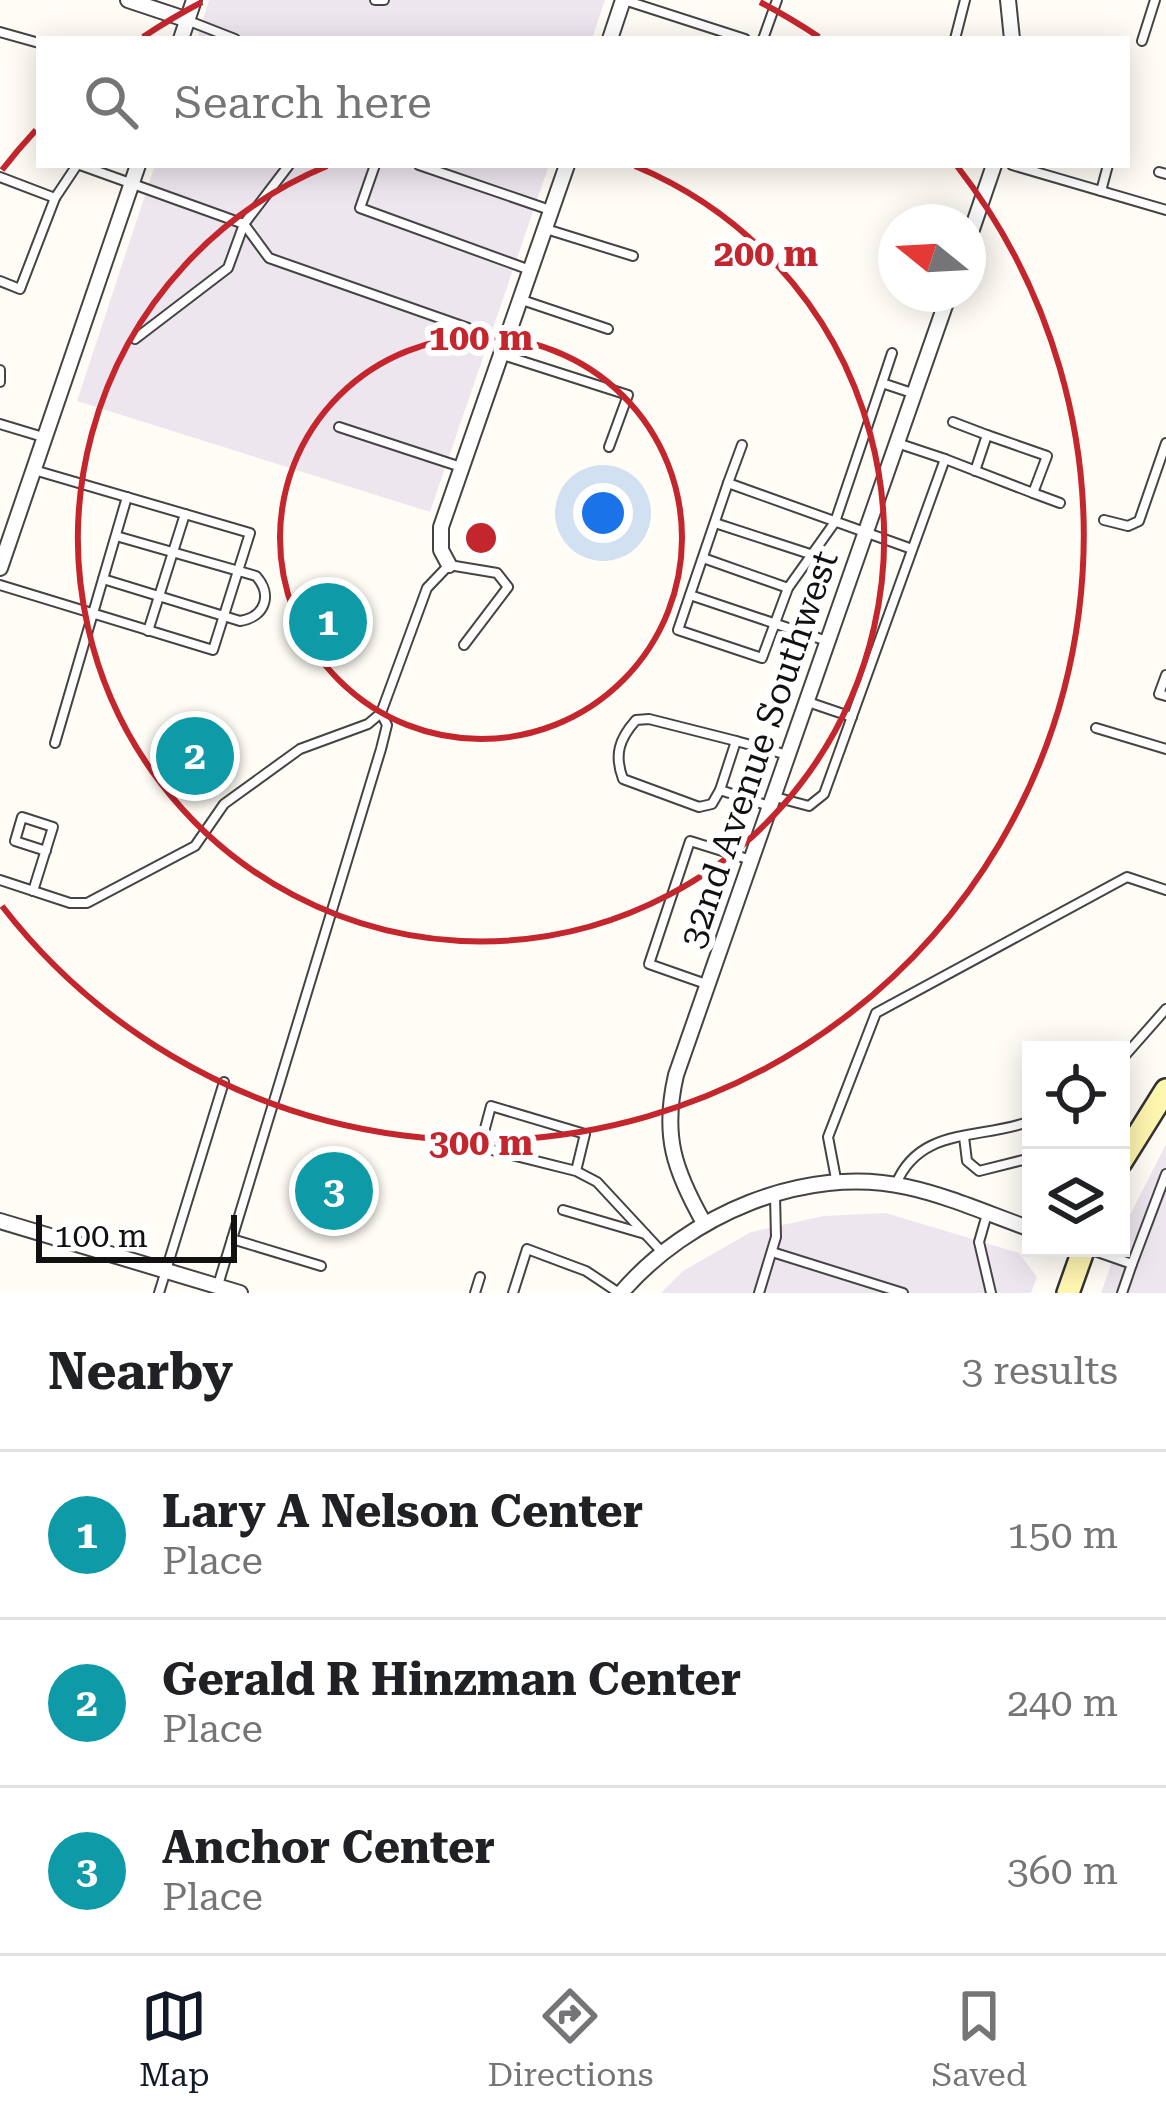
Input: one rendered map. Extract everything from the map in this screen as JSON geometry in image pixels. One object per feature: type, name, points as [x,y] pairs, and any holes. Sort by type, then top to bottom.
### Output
[{"type":"street","points":[[128,0],[188,20]]},
{"type":"street","points":[[182,36],[194,0]]},
{"type":"street","points":[[611,36],[624,0]]},
{"type":"street","points":[[1008,0],[1012,36]]},
{"type":"street","points":[[0,568],[137,168]]},
{"type":"street","points":[[449,565],[441,550],[441,527],[566,168]]},
{"type":"street","points":[[981,204],[993,168]]},
{"type":"street","name":"32nd Avenue Southwest","points":[[704,1223],[674,1168],[668,1139],[676,1075],[943,312]]},
{"type":"street","points":[[1129,1149],[1166,1090]]},
{"type":"street","points":[[620,1293],[662,1252],[704,1223],[775,1196],[838,1185],[896,1186],[1022,1226]]},
{"type":"street","points":[[0,1221],[240,1293]]},
{"type":"street","points":[[1068,1293],[1081,1257]]},
{"type":"lane","points":[[624,0],[736,36]]},
{"type":"lane","points":[[764,36],[776,0]]},
{"type":"lane","points":[[956,36],[965,0]]},
{"type":"lane","points":[[1142,41],[1155,0]]},
{"type":"lane","points":[[188,20],[228,36]]},
{"type":"lane","points":[[0,32],[36,42]]},
{"type":"lane","points":[[0,281],[20,289],[55,199],[76,168]]},
{"type":"lane","points":[[87,168],[244,224],[268,258],[468,328]]},
{"type":"lane","points":[[136,339],[228,268],[244,224],[287,168]]},
{"type":"lane","points":[[374,168],[360,208],[531,271]]},
{"type":"lane","points":[[428,168],[551,210]]},
{"type":"lane","points":[[1022,168],[1166,210]]},
{"type":"lane","points":[[1101,191],[1107,168]]},
{"type":"lane","points":[[0,177],[55,199]]},
{"type":"lane","points":[[545,228],[633,256]]},
{"type":"lane","points":[[522,300],[608,329]]},
{"type":"lane","points":[[742,445],[678,630],[762,658],[788,588],[835,522],[892,353]]},
{"type":"lane","points":[[503,355],[628,395],[609,447]]},
{"type":"lane","points":[[0,370],[0,382]]},
{"type":"lane","points":[[882,383],[914,394]]},
{"type":"lane","points":[[953,422],[1047,456],[1033,493]]},
{"type":"lane","points":[[0,424],[45,438]]},
{"type":"lane","points":[[339,427],[463,467]]},
{"type":"lane","points":[[975,471],[987,435]]},
{"type":"lane","points":[[897,443],[1060,503]]},
{"type":"lane","points":[[1103,520],[1128,526],[1144,508],[1166,443]]},
{"type":"lane","points":[[720,790],[809,806],[818,802],[945,459]]},
{"type":"lane","points":[[0,585],[213,650],[250,533],[34,470]]},
{"type":"lane","points":[[728,483],[912,549]]},
{"type":"lane","points":[[55,743],[127,497]]},
{"type":"lane","points":[[148,631],[185,514]]},
{"type":"lane","points":[[715,523],[810,554]]},
{"type":"lane","points":[[103,579],[248,620],[264,605],[262,582],[116,536]]},
{"type":"lane","points":[[703,558],[788,588]]},
{"type":"lane","points":[[0,880],[70,903],[96,899],[195,847],[224,804],[282,760],[311,743],[368,724],[381,713],[427,588],[449,565],[497,573],[508,587],[464,645]]},
{"type":"lane","points":[[690,595],[828,641]]},
{"type":"lane","points":[[1166,675],[1159,694],[1166,696]]},
{"type":"lane","points":[[807,702],[852,717]]},
{"type":"lane","points":[[218,1286],[381,749],[387,725],[381,713]]},
{"type":"lane","points":[[736,741],[720,790],[712,804],[699,807],[623,779],[616,761],[624,734],[636,721],[649,719],[736,741],[788,755]]},
{"type":"lane","points":[[1096,728],[1166,748]]},
{"type":"lane","points":[[33,891],[46,851],[53,826],[22,817],[15,841],[46,851]]},
{"type":"lane","points":[[707,984],[649,964],[690,841],[752,860]]},
{"type":"lane","points":[[838,1185],[828,1137],[876,1013],[1126,877],[1166,890]]},
{"type":"lane","points":[[1130,1051],[1165,1014]]},
{"type":"lane","points":[[159,1293],[224,1082]]},
{"type":"lane","points":[[576,1171],[585,1134],[490,1106],[480,1147],[576,1171],[597,1182],[662,1252]]},
{"type":"lane","points":[[896,1186],[904,1165],[922,1147],[1022,1122]]},
{"type":"lane","points":[[964,1137],[967,1161],[979,1171],[1022,1161]]},
{"type":"lane","points":[[1122,1293],[1166,1174]]},
{"type":"lane","points":[[759,1293],[778,1220],[775,1196]]},
{"type":"lane","points":[[562,1210],[646,1234]]},
{"type":"lane","points":[[987,1214],[979,1242],[992,1293]]},
{"type":"lane","points":[[232,1240],[321,1266]]},
{"type":"lane","points":[[513,1293],[527,1249],[586,1271],[620,1293]]},
{"type":"lane","points":[[772,1252],[903,1293]]},
{"type":"lane","points":[[1111,1257],[1132,1264]]},
{"type":"lane","points":[[475,1293],[480,1277]]},
{"type":"shaded area","points":[[209,0],[605,0],[593,36],[198,36]]},
{"type":"shaded area","points":[[154,168],[548,168],[430,512],[77,401]]},
{"type":"shaded area","points":[[1166,1144],[1166,1293],[1101,1293],[1114,1257],[1130,1257],[1130,1215]]},
{"type":"shaded area","points":[[886,1213],[1019,1253],[1037,1277],[1031,1293],[661,1293],[683,1271],[751,1232],[823,1216]]},
{"type":"place","name":"Lary A Nelson Center","points":[[328,622]]},
{"type":"place","name":"Gerald R Hinzman Center","points":[[195,756]]},
{"type":"place","name":"Anchor Center","points":[[334,1191]]}]
